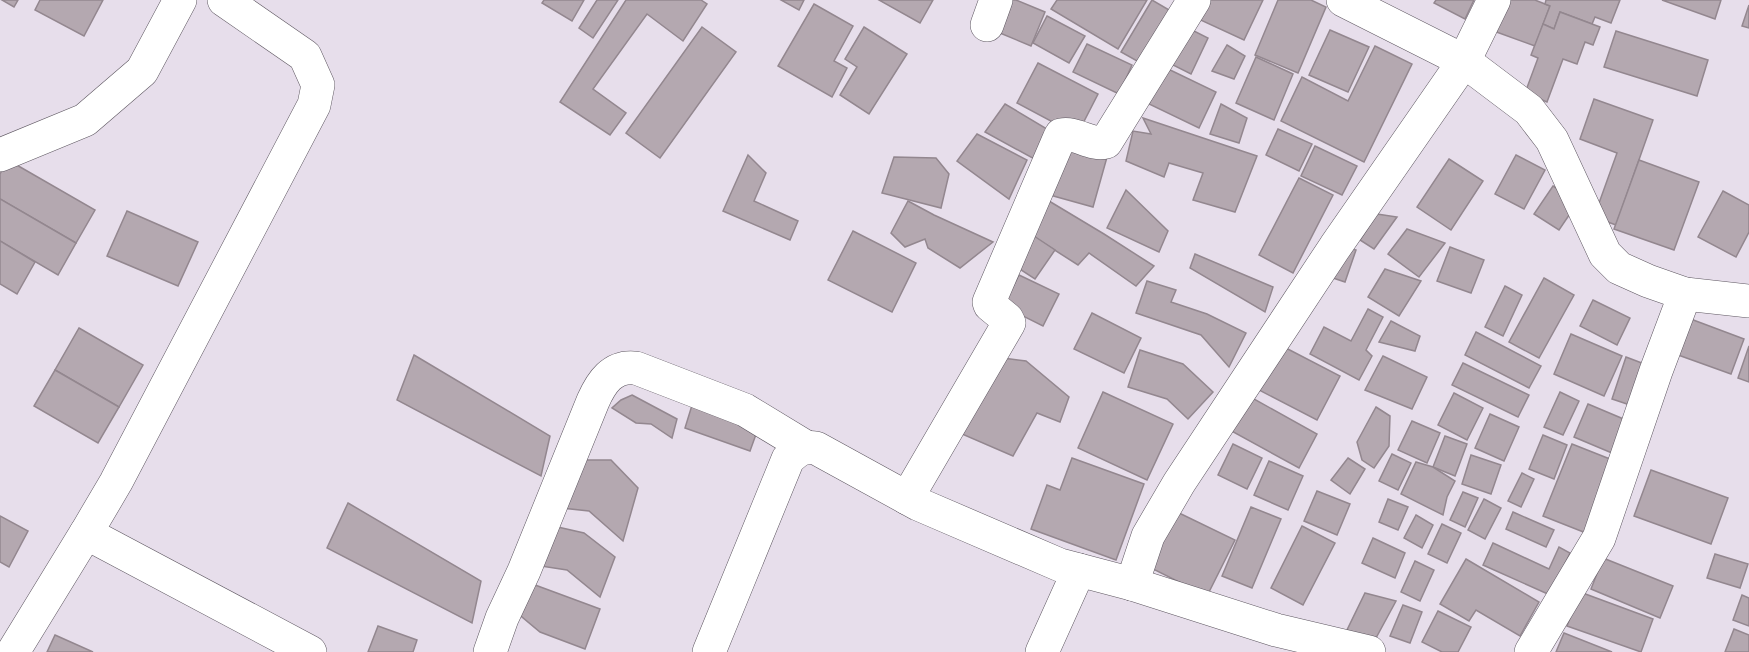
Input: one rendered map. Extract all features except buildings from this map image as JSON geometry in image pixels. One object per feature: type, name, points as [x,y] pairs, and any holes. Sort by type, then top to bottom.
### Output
[{"type":"street","points":[[0,155],[85,120],[142,71],[180,0]]},
{"type":"street","points":[[13,652],[117,482],[314,105],[318,85],[305,56],[224,0]]},
{"type":"street","points":[[907,498],[1009,323],[989,302],[1061,135],[1067,134],[1099,144],[1106,142],[1194,0]]},
{"type":"street","points":[[1343,0],[1464,61],[1529,110],[1552,140],[1605,254],[1619,268],[1685,294],[1749,301]]},
{"type":"street","points":[[1131,584],[1149,536],[1179,483],[1335,247],[1464,61],[1494,0]]},
{"type":"street","points":[[1531,652],[1599,538],[1685,294]]},
{"type":"street","points":[[490,652],[592,401],[601,383],[616,371],[627,367],[636,368],[745,410],[806,447],[816,448],[907,498],[1060,565],[1131,584],[1276,630],[1369,652]]},
{"type":"street","points":[[709,652],[788,459],[798,450],[806,447]]},
{"type":"street","points":[[86,533],[289,647]]},
{"type":"street","points":[[1042,652],[1079,570]]}]
